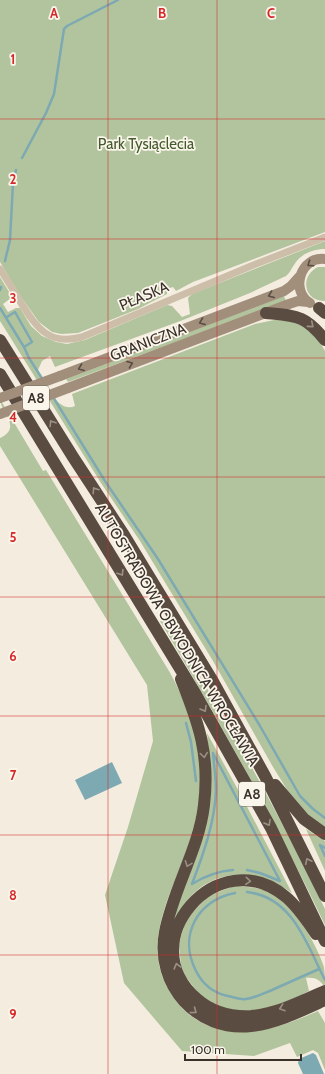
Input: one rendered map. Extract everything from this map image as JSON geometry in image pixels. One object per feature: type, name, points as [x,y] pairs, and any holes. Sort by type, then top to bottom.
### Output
[{"type":"highway","points":[[266,313],[290,315],[302,319],[313,325],[325,340]]},
{"type":"highway","name":"AUTOSTRADOWA OBWODNICA WROCŁAWIA","points":[[0,340],[72,457],[124,535],[211,678],[265,776],[325,896]]},
{"type":"highway","name":"AUTOSTRADOWA OBWODNICA WROCŁAWIA","points":[[0,374],[195,693],[270,828],[325,941]]},
{"type":"highway","points":[[170,652],[200,730],[206,767],[204,807],[199,828],[191,855],[170,912],[165,934],[164,956],[170,980],[180,997],[194,1011],[220,1024],[230,1026],[245,1027],[264,1024],[284,1018],[323,997]]},
{"type":"highway","points":[[265,776],[304,820],[325,834]]},
{"type":"highway","points":[[323,997],[259,1015],[233,1016],[214,1010],[193,996],[182,980],[175,962],[175,936],[178,924],[185,912],[202,894],[227,882],[250,881],[268,886],[286,897],[304,918],[325,947]]},
{"type":"main road","name":"GRANICZNA","points":[[0,398],[284,291],[299,277],[304,268],[313,261],[325,259]]},
{"type":"main road","points":[[299,277],[300,292],[319,308]]},
{"type":"main road","name":"GRANICZNA","points":[[0,414],[298,301],[319,308]]},
{"type":"street","name":"PŁASKA","points":[[0,269],[30,316],[40,328],[52,337],[59,339],[71,339],[82,337],[251,266],[325,237]]},
{"type":"green space","name":"Park Tysiąclecia","points":[[0,0],[325,0],[325,232],[193,282],[176,291],[173,287],[167,289],[167,294],[138,309],[78,333],[61,334],[52,332],[39,322],[21,297],[0,262]]},
{"type":"green space","points":[[325,241],[325,249],[312,251],[303,255],[286,276],[250,293],[183,320],[55,367],[50,356],[42,361],[38,370],[52,396],[57,402],[63,406],[69,407],[75,406],[72,394],[255,324],[279,319],[296,321],[317,337],[325,351],[325,829],[310,819],[291,796],[213,661],[140,541],[101,483],[0,321],[0,277],[11,295],[11,298],[3,304],[8,312],[16,308],[20,308],[31,326],[42,336],[56,342],[67,344],[85,340],[167,305],[172,306],[182,317],[190,314],[188,298],[192,294]]},
{"type":"green space","points":[[318,267],[325,267],[325,301],[312,297],[306,288],[308,276]]},
{"type":"green space","points":[[284,296],[286,301],[68,382],[66,379]]},
{"type":"green space","points":[[0,399],[43,471],[46,470],[169,671],[188,711],[199,754],[201,783],[199,804],[191,837],[169,895],[159,934],[158,953],[161,973],[170,992],[182,1008],[197,1020],[212,1027],[227,1031],[243,1032],[274,1027],[289,1023],[318,1011],[325,1023],[325,1070],[318,1053],[313,1050],[297,1057],[290,1043],[254,1056],[182,1051],[124,983],[105,895],[128,827],[153,741],[147,685],[0,446],[0,438],[7,434],[10,429],[10,424]]},
{"type":"green space","points":[[166,618],[228,725],[288,835],[325,909],[325,925],[246,771],[160,621]]},
{"type":"green space","points":[[207,733],[292,893],[277,884],[262,879],[232,875],[218,878],[205,885],[193,895],[182,908],[173,962],[217,1018],[169,959],[174,911],[177,908],[195,858],[211,771]]},
{"type":"green space","points":[[306,829],[325,841],[325,871]]},
{"type":"green space","points":[[234,886],[264,890],[273,894],[297,916],[316,947],[324,967],[325,988],[322,983],[317,980],[306,978],[309,991],[303,995],[266,1009],[241,1011],[221,1008],[200,995],[185,976],[181,965],[179,946],[181,936],[187,918],[208,896]]},
{"type":"water","points":[[112,762],[122,783],[85,800],[75,780]]},
{"type":"water","points":[[313,1053],[316,1055],[324,1074],[303,1074],[298,1063],[299,1059]]},
{"type":"waterway","points":[[22,158],[46,113],[54,94],[64,29],[67,26],[118,0]]},
{"type":"waterway","points":[[5,261],[10,240],[13,183],[16,170]]},
{"type":"waterway","points":[[0,308],[24,347],[32,342],[15,312],[7,317]]},
{"type":"waterway","points":[[24,347],[43,380]]},
{"type":"waterway","points":[[53,397],[105,481],[158,559],[260,726],[300,796],[325,818]]},
{"type":"waterway","points":[[186,723],[191,742],[196,781]]},
{"type":"waterway","points":[[233,870],[212,874],[192,884],[211,826],[215,802],[216,790],[213,753],[280,881],[260,873],[247,870]]},
{"type":"waterway","points":[[325,848],[320,845],[325,856]]},
{"type":"waterway","points":[[247,892],[263,896],[276,903],[287,913],[305,938],[325,980]]},
{"type":"waterway","points":[[235,893],[210,903],[194,922],[190,933],[189,945],[191,958],[196,971],[209,988],[223,995],[239,999],[253,998],[319,969]]}]
